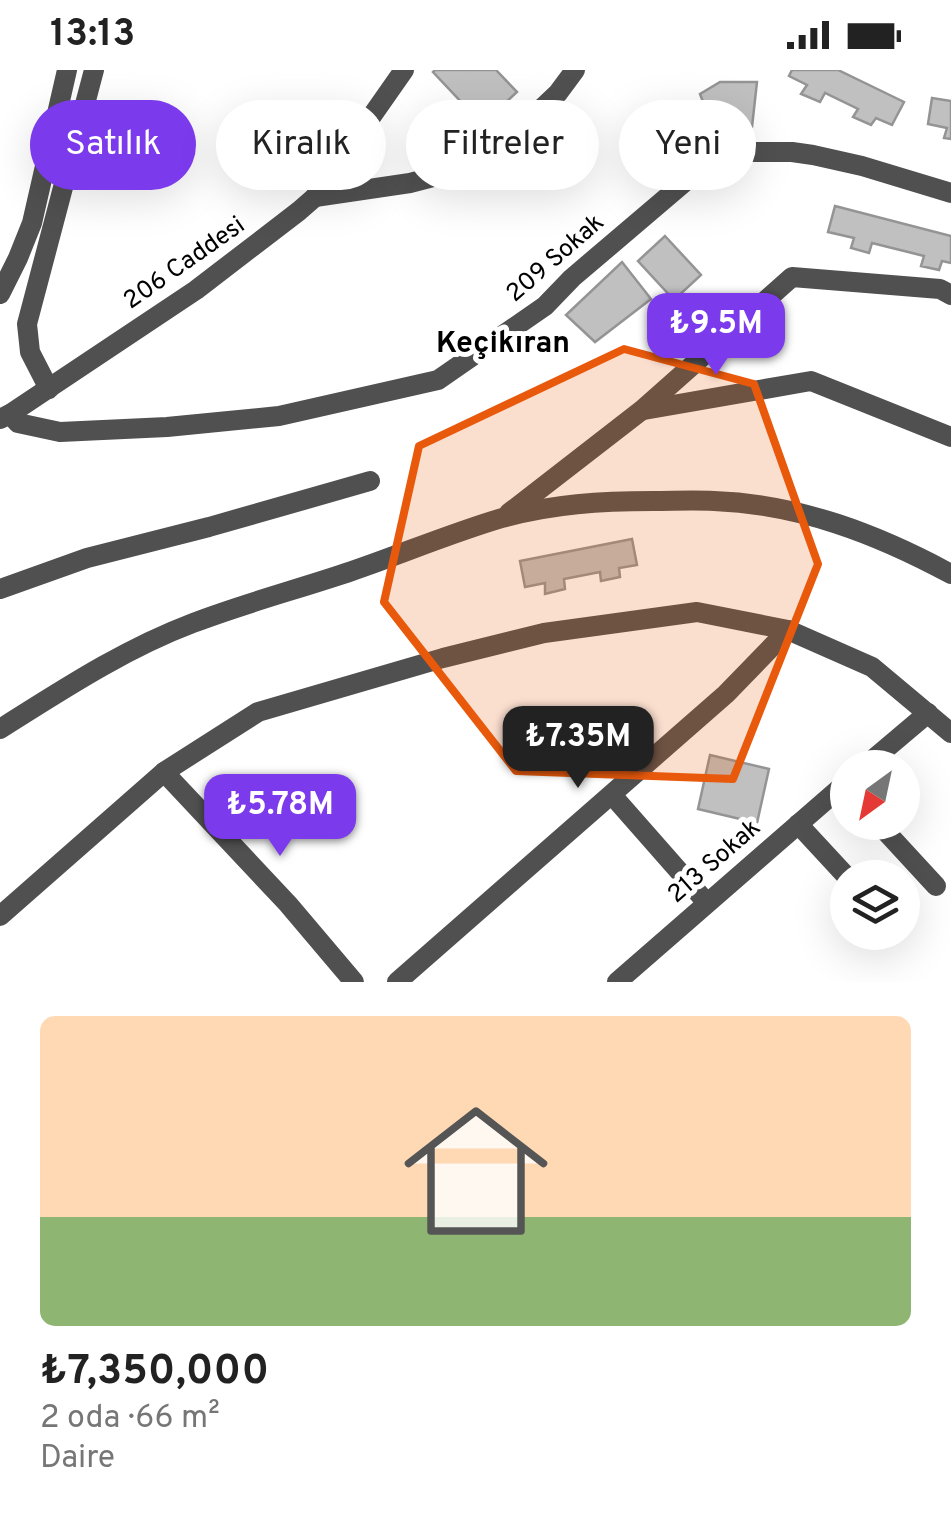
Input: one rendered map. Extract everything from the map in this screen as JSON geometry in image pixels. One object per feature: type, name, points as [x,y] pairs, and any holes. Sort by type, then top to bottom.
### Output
[{"type":"street","points":[[0,294],[32,224],[67,70]]},
{"type":"street","points":[[48,388],[30,352],[27,324],[94,70]]},
{"type":"street","name":"206 Caddesi","points":[[5,416],[196,290],[314,198],[404,70]]},
{"type":"street","points":[[314,198],[410,183],[483,164],[558,93],[575,70]]},
{"type":"street","name":"209 Sokak","points":[[5,416],[18,423],[60,432],[166,427],[279,416],[438,380],[545,306],[686,180],[722,158],[750,152],[813,155],[951,193]]},
{"type":"street","points":[[503,518],[642,410],[792,277],[940,290],[951,295]]},
{"type":"street","points":[[642,410],[811,381],[951,437]]},
{"type":"street","points":[[0,589],[88,558],[370,481]]},
{"type":"street","points":[[0,729],[84,677],[192,623],[503,518],[564,505],[714,500],[759,505],[854,528],[904,548],[951,574]]},
{"type":"street","points":[[0,916],[164,772],[258,712],[544,633],[696,612],[788,630],[872,666],[951,733]]},
{"type":"street","points":[[397,982],[726,694],[788,630]]},
{"type":"street","points":[[884,750],[928,713]]},
{"type":"street","points":[[164,772],[288,904],[354,982]]},
{"type":"street","points":[[612,794],[706,903]]},
{"type":"street","name":"213 Sokak","points":[[616,982],[830,799]]},
{"type":"street","points":[[798,824],[831,860]]},
{"type":"street","points":[[894,840],[936,886]]},
{"type":"highlighted area","points":[[624,349],[754,384],[818,564],[733,779],[516,771],[384,602],[419,446]]},
{"type":"building","points":[[496,70],[517,92],[508,100],[459,100],[433,72]]},
{"type":"building","points":[[792,70],[838,70],[904,102],[892,125],[876,118],[871,125],[853,117],[858,109],[825,93],[820,102],[801,94],[807,85],[789,76]]},
{"type":"building","points":[[720,82],[757,82],[755,100],[702,100],[700,94]]},
{"type":"building","points":[[932,98],[951,101],[951,139],[944,138],[947,128],[928,124]]},
{"type":"building","points":[[835,206],[951,236],[951,263],[942,261],[939,270],[921,266],[924,256],[872,243],[869,253],[851,248],[854,238],[828,232]]},
{"type":"building","points":[[665,236],[701,275],[674,300],[638,261]]},
{"type":"building","points":[[622,262],[651,299],[595,342],[566,315]]},
{"type":"building","points":[[632,539],[637,565],[619,568],[620,577],[601,581],[600,572],[564,579],[565,589],[545,594],[545,583],[525,587],[520,561]]},
{"type":"building","points":[[710,755],[769,769],[757,823],[698,809]]},
{"type":"district","name":"Keçikıran","points":[[503,344]]}]
